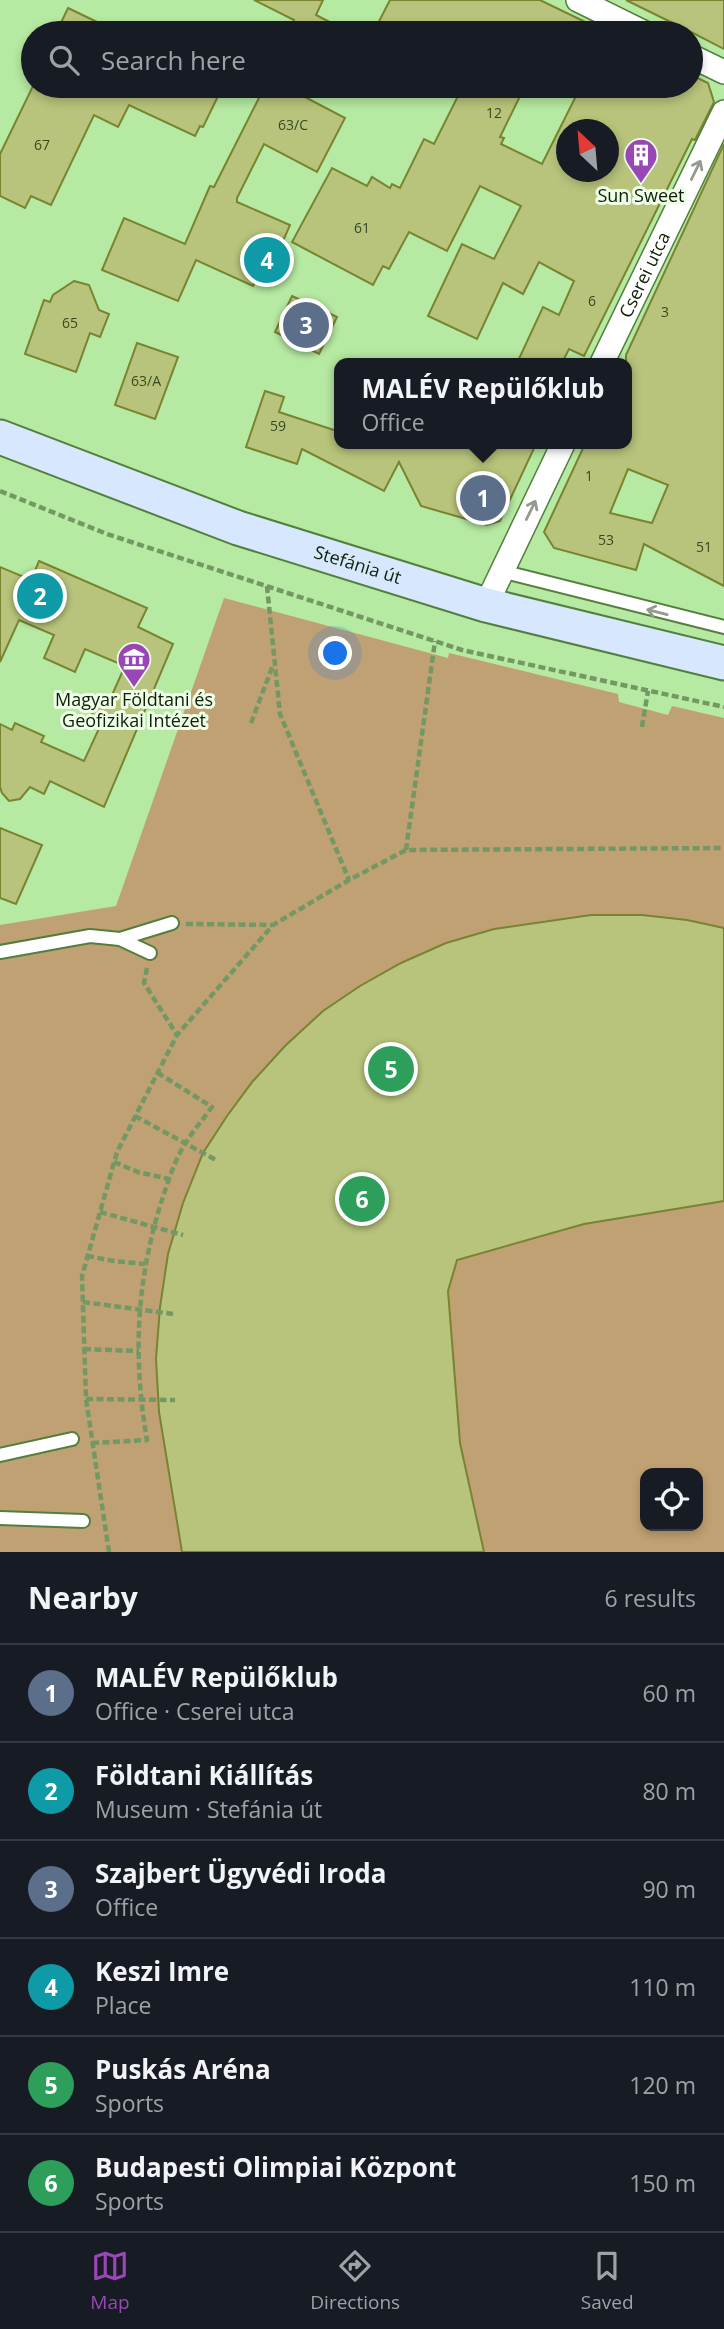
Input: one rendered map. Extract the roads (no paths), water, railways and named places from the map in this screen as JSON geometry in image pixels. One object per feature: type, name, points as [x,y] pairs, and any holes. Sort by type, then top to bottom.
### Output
[{"type":"street","points":[[578,0],[621,21]]},
{"type":"street","points":[[703,62],[724,72]]},
{"type":"street","name":"Cserei utca","points":[[604,358],[724,112]]},
{"type":"street","name":"Stefánia út","points":[[0,437],[238,528],[485,605],[724,663]]},
{"type":"street","points":[[485,605],[561,449]]},
{"type":"lane","points":[[501,571],[724,627]]},
{"type":"lane","points":[[120,939],[172,923]]},
{"type":"lane","points":[[0,952],[90,936],[120,939],[150,953]]},
{"type":"lane","points":[[0,1455],[72,1439]]},
{"type":"lane","points":[[0,1518],[83,1521]]},
{"type":"place","name":"Sun Sweet","points":[[641,185]]},
{"type":"place","name":"Keszi Imre","points":[[267,260]]},
{"type":"place","name":"Szajbert Ügyvédi Iroda","points":[[306,325]]},
{"type":"place","name":"MALÉV Repülőklub","points":[[483,498]]},
{"type":"place","name":"Földtani Kiállítás","points":[[40,596]]},
{"type":"place","name":"Magyar Földtani és Geofizikai Intézet","points":[[134,689]]},
{"type":"place","name":"Puskás Aréna","points":[[391,1069]]},
{"type":"place","name":"Budapesti Olimpiai Központ","points":[[362,1199]]}]
